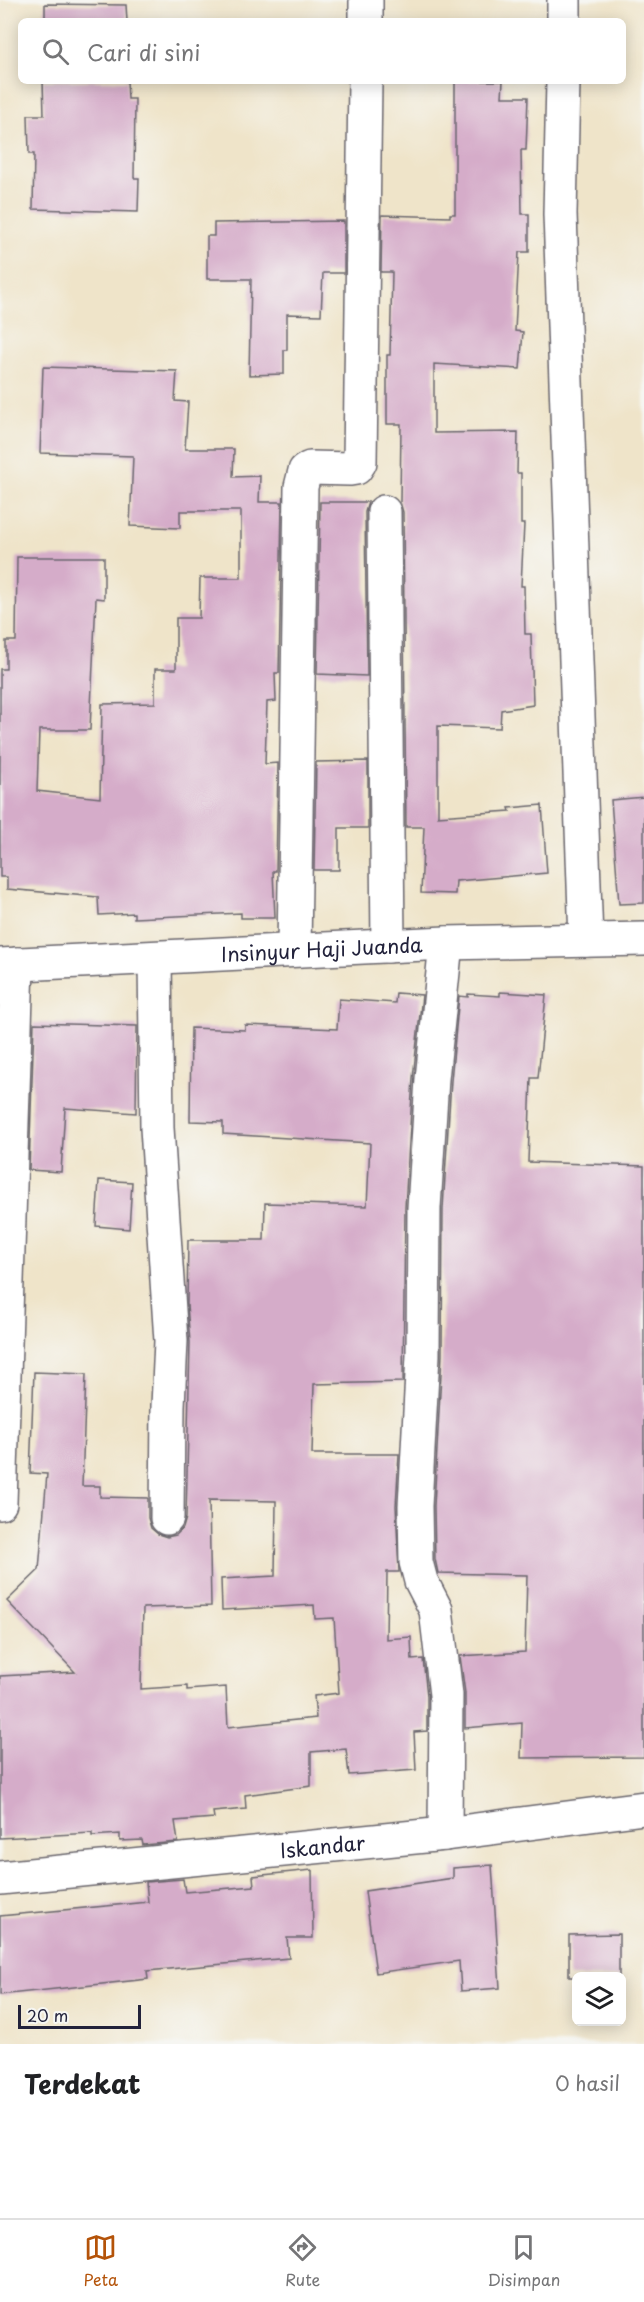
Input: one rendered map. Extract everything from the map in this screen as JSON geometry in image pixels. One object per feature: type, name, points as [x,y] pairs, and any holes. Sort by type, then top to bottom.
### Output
[{"type":"street","points":[[366,0],[366,18]]},
{"type":"street","points":[[564,0],[564,18]]},
{"type":"street","points":[[294,949],[302,487],[305,471],[310,468],[350,469],[356,468],[360,462],[365,84]]},
{"type":"street","points":[[563,84],[560,214],[586,940]]},
{"type":"street","points":[[384,513],[388,946]]},
{"type":"street","name":"Insinyur Haji Juanda","points":[[9,964],[446,943],[644,939]]},
{"type":"street","points":[[445,1834],[446,1695],[436,1610],[421,1581],[416,1562],[415,1506],[423,1355],[424,1208],[432,1079],[446,943]]},
{"type":"street","points":[[155,958],[157,1128],[171,1341],[167,1518]]},
{"type":"street","points":[[0,1503],[9,964]]},
{"type":"street","name":"Iskandar","points":[[0,1878],[445,1834],[644,1808]]},
{"type":"building","points":[[45,4],[126,5],[127,18],[45,18]]},
{"type":"building","points":[[43,84],[127,84],[128,99],[135,99],[134,178],[139,178],[138,212],[33,209],[34,154],[29,154],[28,115],[44,115]]},
{"type":"building","points":[[455,84],[503,84],[502,97],[528,97],[526,150],[521,150],[522,214],[529,214],[529,252],[519,252],[515,331],[523,332],[520,369],[434,364],[434,433],[518,432],[517,473],[521,473],[521,524],[524,524],[521,586],[524,586],[525,634],[531,634],[533,705],[501,710],[500,728],[438,726],[438,816],[510,811],[509,808],[542,805],[547,873],[456,881],[455,894],[421,893],[424,827],[406,827],[403,512],[400,502],[401,424],[387,424],[387,355],[390,355],[392,272],[381,272],[382,215],[450,217],[450,214],[455,214]]},
{"type":"building","points":[[344,221],[344,273],[323,273],[321,315],[287,314],[284,374],[249,375],[251,279],[207,279],[207,236],[214,236],[214,223]]},
{"type":"building","points":[[43,367],[177,371],[175,401],[188,402],[185,449],[234,449],[233,477],[260,476],[259,502],[282,502],[279,673],[275,673],[276,701],[267,702],[265,764],[278,763],[276,871],[273,871],[275,918],[241,918],[241,913],[134,918],[134,913],[99,915],[98,897],[7,889],[7,877],[0,877],[0,669],[6,669],[6,641],[16,641],[17,557],[104,557],[104,599],[96,598],[90,730],[39,730],[37,791],[100,798],[102,704],[155,703],[155,669],[176,669],[176,618],[199,618],[200,578],[241,578],[241,511],[180,511],[180,528],[130,526],[133,456],[40,453]]},
{"type":"building","points":[[320,502],[368,502],[365,512],[367,676],[317,674]]},
{"type":"building","points":[[368,761],[368,828],[339,828],[339,870],[314,870],[316,762]]},
{"type":"building","points":[[644,797],[644,903],[619,904],[611,800]]},
{"type":"building","points":[[500,992],[546,995],[538,1078],[531,1078],[528,1162],[644,1166],[644,1757],[521,1758],[522,1723],[465,1728],[465,1693],[460,1656],[525,1652],[527,1575],[438,1573],[435,1559],[434,1506],[442,1355],[443,1209],[459,996],[468,997],[468,994],[500,996]]},
{"type":"building","points":[[396,993],[422,995],[413,1078],[405,1207],[403,1382],[314,1384],[312,1454],[399,1454],[396,1506],[399,1572],[387,1572],[386,1639],[411,1637],[412,1660],[423,1659],[427,1696],[427,1731],[414,1732],[416,1770],[349,1775],[346,1749],[311,1752],[311,1786],[245,1795],[246,1809],[213,1812],[214,1818],[175,1821],[178,1842],[143,1845],[142,1840],[120,1841],[120,1834],[92,1836],[92,1833],[0,1838],[0,1676],[75,1672],[7,1601],[39,1570],[47,1474],[30,1473],[34,1372],[86,1374],[82,1486],[100,1486],[100,1497],[148,1498],[148,1518],[151,1528],[167,1537],[176,1535],[183,1528],[186,1518],[190,1342],[187,1305],[188,1240],[264,1240],[265,1203],[367,1206],[370,1143],[223,1134],[223,1122],[190,1121],[191,1028],[245,1030],[245,1025],[337,1029],[339,999],[395,1003]],"holes":[[[209,1500],[276,1501],[275,1576],[221,1579],[222,1610],[314,1605],[315,1619],[334,1618],[339,1693],[314,1696],[316,1718],[228,1727],[226,1687],[187,1690],[187,1686],[141,1689],[143,1608],[211,1606]]]},
{"type":"building","points":[[34,1023],[137,1026],[136,1113],[65,1108],[61,1172],[29,1170]]},
{"type":"building","points":[[99,1180],[132,1182],[129,1229],[96,1226]]},
{"type":"building","points":[[492,1865],[500,1988],[461,1991],[459,1961],[376,1973],[365,1891],[453,1878],[453,1868]]},
{"type":"building","points":[[312,1870],[313,1938],[287,1938],[289,1958],[147,1971],[148,1979],[0,1995],[0,1916],[148,1902],[146,1882],[183,1879],[185,1892],[254,1886],[253,1876]]},
{"type":"building","points":[[619,1934],[619,1972],[572,1972],[572,1977],[569,1977],[569,1935]]}]
